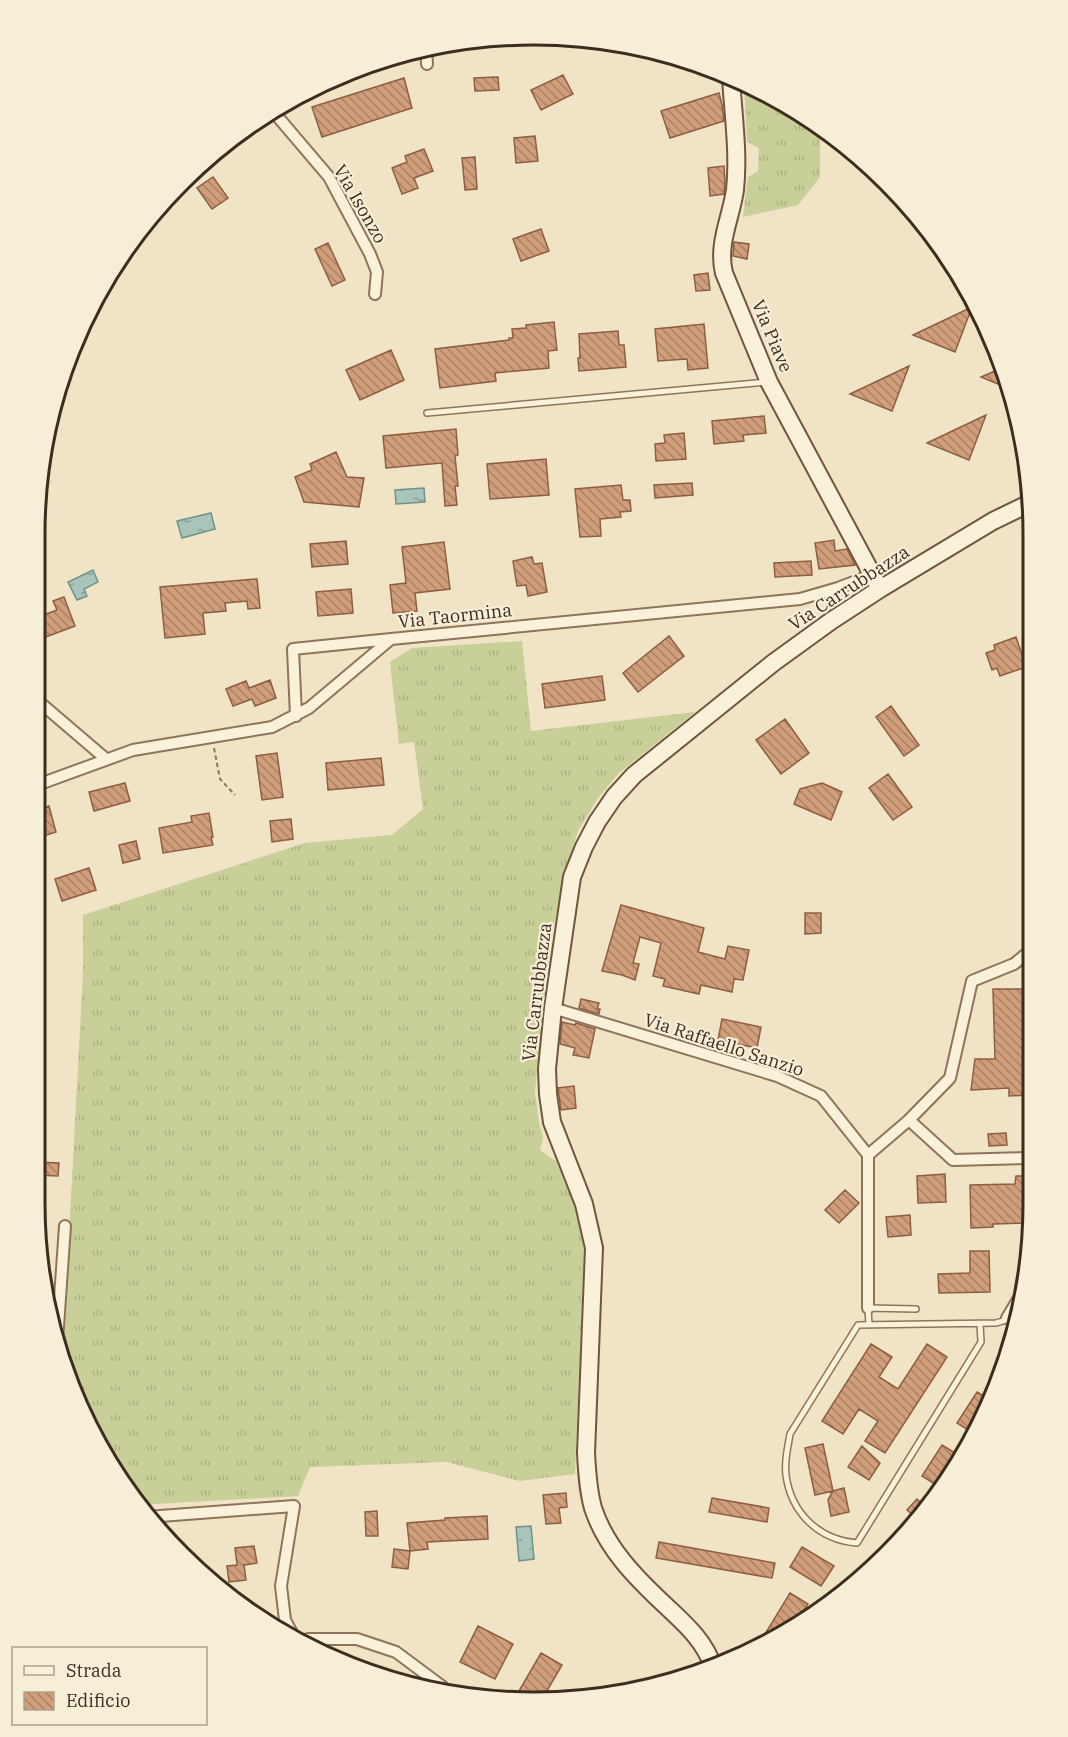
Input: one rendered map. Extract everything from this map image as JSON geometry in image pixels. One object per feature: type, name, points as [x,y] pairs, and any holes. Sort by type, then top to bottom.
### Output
[{"type":"main road","name":"Via Piave","points":[[732,87],[736,164],[735,191],[721,249],[724,273],[769,382],[876,582]]},
{"type":"main road","name":"Via Carrubbazza","points":[[710,1659],[699,1639],[619,1557],[594,1509],[588,1487],[586,1454],[594,1248],[584,1204],[552,1122],[547,1069],[552,1008],[572,877],[597,822],[634,775],[774,663],[831,621],[876,582],[1022,507]]},
{"type":"street","points":[[427,57],[427,64]]},
{"type":"street","name":"Via Isonzo","points":[[278,118],[329,177],[370,254],[377,272],[375,294]]},
{"type":"street","name":"Via Taormina","points":[[45,782],[133,750],[272,727],[309,708],[392,639],[800,598],[838,588],[876,582]]},
{"type":"street","points":[[296,716],[293,649],[392,639]]},
{"type":"street","points":[[45,707],[106,759]]},
{"type":"street","points":[[868,1308],[868,1155],[909,1120],[950,1078],[972,981],[1014,964],[1023,956]]},
{"type":"street","name":"Via Raffaello Sanzio","points":[[552,1008],[777,1076],[821,1096],[868,1155]]},
{"type":"street","points":[[909,1120],[953,1160],[1023,1158]]},
{"type":"street","points":[[59,1317],[65,1226]]},
{"type":"street","points":[[1007,1318],[1010,1312]]},
{"type":"street","points":[[159,1516],[294,1506],[281,1586],[285,1620],[288,1625]]},
{"type":"street","points":[[313,1639],[357,1639],[396,1652],[435,1682]]},
{"type":"lane","points":[[427,413],[769,382]]},
{"type":"lane","points":[[869,1325],[868,1308],[916,1309]]},
{"type":"lane","points":[[980,1324],[981,1342],[857,1543],[842,1542],[826,1535],[807,1521],[790,1492],[785,1473],[790,1434],[858,1325],[980,1324],[996,1323],[1007,1318]]},
{"type":"path","points":[[212,737],[220,779],[235,795]]},
{"type":"green space","points":[[745,93],[820,137],[820,177],[798,205],[743,217],[748,177],[758,171],[759,148],[747,142]]},
{"type":"green space","points":[[522,641],[531,731],[695,712],[619,773],[598,798],[578,831],[553,929],[544,940],[549,956],[535,1091],[543,1137],[540,1150],[556,1161],[582,1223],[584,1254],[575,1474],[520,1481],[447,1462],[310,1467],[298,1496],[149,1504],[127,1475],[95,1419],[82,1390],[64,1335],[83,973],[83,915],[305,843],[392,835],[423,809],[414,742],[399,744],[390,662],[412,648]]},
{"type":"water","points":[[424,488],[425,502],[396,504],[395,490]]},
{"type":"water","points":[[211,513],[215,529],[182,538],[177,521]]},
{"type":"water","points":[[93,570],[98,582],[84,589],[87,596],[77,600],[68,582]]},
{"type":"water","points":[[531,1526],[534,1559],[519,1561],[516,1527]]},
{"type":"building","points":[[563,75],[573,94],[541,110],[531,90]]},
{"type":"building","points":[[498,77],[499,90],[475,91],[474,78]]},
{"type":"building","points":[[404,78],[412,108],[322,137],[312,107]]},
{"type":"building","points":[[719,93],[724,121],[670,138],[661,111]]},
{"type":"building","points":[[535,136],[538,161],[516,163],[514,138]]},
{"type":"building","points":[[424,149],[433,171],[414,178],[418,188],[402,194],[392,168],[407,162],[405,156]]},
{"type":"building","points":[[475,157],[477,189],[465,190],[462,158]]},
{"type":"building","points":[[724,166],[724,194],[710,196],[708,168]]},
{"type":"building","points":[[213,177],[228,198],[212,209],[197,188]]},
{"type":"building","points":[[541,229],[549,251],[521,261],[513,239]]},
{"type":"building","points":[[734,242],[749,244],[747,259],[733,256]]},
{"type":"building","points":[[328,243],[345,280],[332,286],[315,249]]},
{"type":"building","points":[[708,273],[710,290],[696,291],[694,275]]},
{"type":"building","points":[[968,309],[970,313],[955,352],[913,335]]},
{"type":"building","points":[[554,322],[557,350],[548,351],[549,368],[495,373],[496,381],[440,388],[435,349],[509,340],[513,338],[512,329]]},
{"type":"building","points":[[704,324],[708,368],[688,370],[687,359],[658,361],[655,329]]},
{"type":"building","points":[[618,331],[619,345],[624,345],[626,367],[579,371],[579,334]]},
{"type":"building","points":[[391,350],[404,380],[360,400],[346,370]]},
{"type":"building","points":[[909,366],[892,411],[850,394]]},
{"type":"building","points":[[995,371],[999,385],[981,377]]},
{"type":"building","points":[[986,415],[969,460],[927,443]]},
{"type":"building","points":[[764,416],[766,433],[743,435],[744,441],[714,444],[712,421]]},
{"type":"building","points":[[456,429],[457,505],[445,506],[442,463],[386,468],[383,436]]},
{"type":"building","points":[[684,433],[686,459],[656,461],[655,444],[665,443],[664,435]]},
{"type":"building","points":[[336,452],[347,477],[364,478],[359,507],[304,502],[295,477],[312,470],[310,464]]},
{"type":"building","points":[[546,459],[549,495],[490,499],[487,464]]},
{"type":"building","points":[[692,483],[693,495],[655,498],[654,485]]},
{"type":"building","points":[[621,485],[623,500],[630,500],[631,511],[620,512],[621,517],[600,519],[601,536],[580,537],[575,489]]},
{"type":"building","points":[[834,540],[835,551],[847,549],[855,565],[819,569],[815,543]]},
{"type":"building","points":[[346,541],[348,564],[312,567],[310,544]]},
{"type":"building","points":[[444,542],[450,589],[415,593],[417,611],[393,613],[390,585],[406,583],[402,547]]},
{"type":"building","points":[[532,557],[534,564],[542,563],[547,592],[528,596],[526,585],[517,586],[513,561]]},
{"type":"building","points":[[811,561],[812,575],[775,577],[774,563]]},
{"type":"building","points":[[257,579],[260,608],[248,609],[247,601],[225,603],[226,611],[203,613],[205,634],[165,638],[160,587]]},
{"type":"building","points":[[351,589],[353,613],[318,616],[316,592]]},
{"type":"building","points":[[64,597],[75,626],[45,637],[45,614],[57,610],[53,601]]},
{"type":"building","points":[[669,636],[684,656],[638,692],[623,673]]},
{"type":"building","points":[[1016,637],[1023,658],[1023,668],[1000,676],[997,668],[992,670],[986,653],[995,650],[994,645]]},
{"type":"building","points":[[602,676],[605,700],[545,708],[542,684]]},
{"type":"building","points":[[270,680],[276,698],[255,706],[252,699],[233,706],[226,689],[246,681],[249,688]]},
{"type":"building","points":[[891,706],[919,745],[904,756],[876,717]]},
{"type":"building","points":[[785,719],[809,753],[781,774],[756,740]]},
{"type":"building","points":[[277,753],[283,797],[262,800],[256,756]]},
{"type":"building","points":[[381,758],[384,785],[328,790],[326,763]]},
{"type":"building","points":[[888,774],[912,807],[893,820],[869,788]]},
{"type":"building","points":[[125,783],[130,801],[94,811],[89,792]]},
{"type":"building","points":[[822,783],[842,792],[831,820],[794,804],[800,789]]},
{"type":"building","points":[[49,806],[56,832],[45,835],[45,807]]},
{"type":"building","points":[[209,813],[213,845],[163,853],[159,828],[192,822],[191,816]]},
{"type":"building","points":[[291,819],[293,839],[272,842],[270,821]]},
{"type":"building","points":[[136,841],[140,859],[123,863],[119,845]]},
{"type":"building","points":[[89,868],[96,890],[62,901],[55,879]]},
{"type":"building","points":[[621,905],[704,928],[698,952],[725,959],[728,946],[749,950],[743,980],[734,979],[732,992],[701,985],[699,994],[663,986],[665,979],[653,976],[661,943],[640,937],[633,963],[639,964],[635,980],[602,971]]},
{"type":"building","points":[[805,913],[821,913],[821,933],[805,934]]},
{"type":"building","points":[[993,989],[1023,989],[1023,1095],[1009,1096],[1009,1088],[971,1090],[975,1059],[995,1059]]},
{"type":"building","points":[[581,999],[599,1003],[597,1009],[600,1009],[599,1014],[579,1008]]},
{"type":"building","points":[[722,1019],[761,1027],[757,1048],[718,1040]]},
{"type":"building","points":[[562,1022],[575,1025],[576,1023],[595,1029],[589,1058],[573,1055],[575,1048],[560,1044]]},
{"type":"building","points":[[574,1086],[576,1108],[561,1110],[558,1088]]},
{"type":"building","points":[[1006,1133],[1007,1145],[989,1146],[988,1134]]},
{"type":"building","points":[[45,1162],[59,1163],[58,1176],[45,1175]]},
{"type":"building","points":[[945,1174],[946,1202],[918,1203],[917,1176]]},
{"type":"building","points":[[1016,1176],[1023,1176],[1022,1223],[993,1224],[993,1227],[971,1228],[970,1185],[1015,1184]]},
{"type":"building","points":[[845,1190],[859,1203],[839,1223],[825,1210]]},
{"type":"building","points":[[910,1215],[911,1235],[888,1237],[886,1217]]},
{"type":"building","points":[[970,1251],[989,1251],[990,1292],[939,1293],[938,1274],[970,1273]]},
{"type":"building","points":[[871,1344],[892,1357],[879,1377],[898,1389],[927,1344],[947,1357],[885,1453],[865,1441],[878,1421],[859,1409],[843,1434],[822,1421]]},
{"type":"building","points":[[977,1392],[983,1396],[967,1429],[957,1423]]},
{"type":"building","points":[[823,1444],[833,1491],[815,1495],[805,1448]]},
{"type":"building","points":[[942,1445],[954,1453],[934,1484],[922,1476]]},
{"type":"building","points":[[862,1446],[880,1463],[869,1480],[848,1467]]},
{"type":"building","points":[[844,1488],[849,1512],[831,1516],[828,1500],[833,1491]]},
{"type":"building","points":[[566,1493],[567,1507],[559,1508],[561,1523],[546,1524],[543,1495]]},
{"type":"building","points":[[712,1498],[769,1508],[767,1522],[709,1512]]},
{"type":"building","points":[[917,1499],[921,1502],[911,1514],[907,1510]]},
{"type":"building","points":[[377,1511],[378,1536],[366,1536],[365,1512]]},
{"type":"building","points":[[487,1516],[488,1539],[427,1542],[428,1549],[410,1551],[407,1523]]},
{"type":"building","points":[[659,1542],[775,1563],[772,1578],[656,1558]]},
{"type":"building","points":[[254,1546],[257,1563],[244,1565],[246,1580],[229,1582],[227,1566],[237,1565],[235,1548]]},
{"type":"building","points":[[802,1547],[834,1566],[821,1586],[790,1567]]},
{"type":"building","points":[[394,1549],[410,1551],[408,1569],[392,1567]]},
{"type":"building","points":[[790,1593],[808,1604],[803,1611],[766,1633]]},
{"type":"building","points":[[478,1626],[513,1644],[495,1679],[460,1662]]},
{"type":"building","points":[[541,1653],[562,1665],[546,1692],[519,1691]]}]
